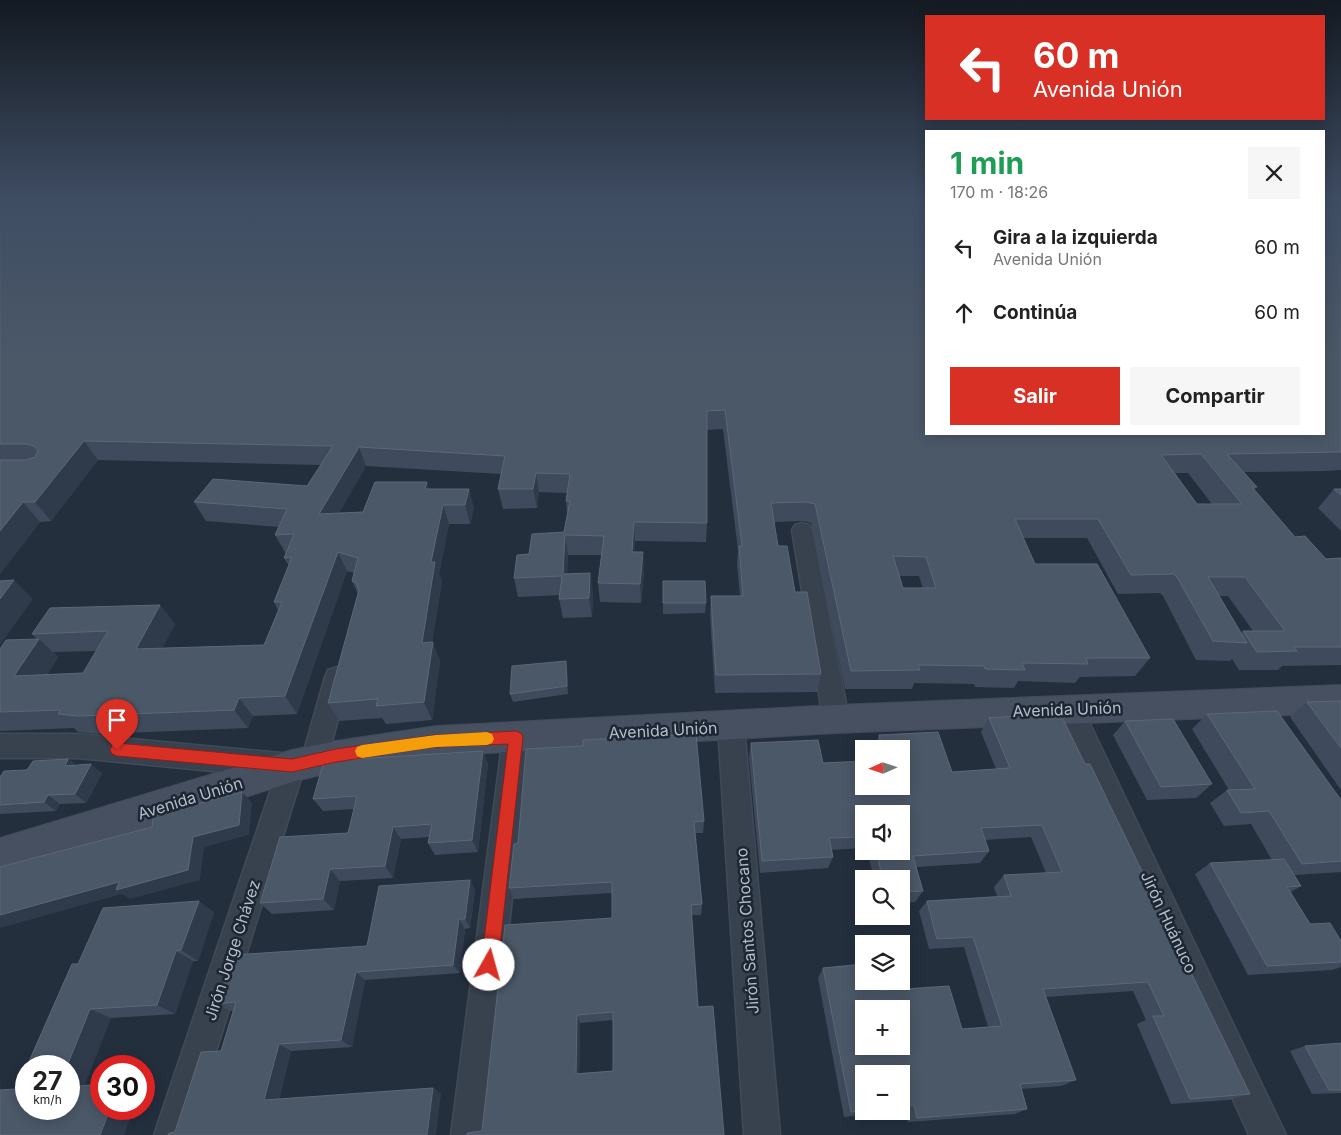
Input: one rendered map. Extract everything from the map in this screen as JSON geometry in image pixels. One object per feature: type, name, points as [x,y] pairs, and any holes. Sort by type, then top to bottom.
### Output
[{"type":"main road","name":"Avenida Unión","points":[[0,857],[303,763],[381,748],[436,741],[836,719],[1341,699]]},
{"type":"street","points":[[802,530],[836,719]]},
{"type":"street","name":"Jirón Jorge Chávez","points":[[172,1135],[342,657]]},
{"type":"street","name":"Jirón Huánuco","points":[[1070,709],[1268,1135]]},
{"type":"street","name":"Jirón Santos Chocano","points":[[732,726],[762,1135]]},
{"type":"street","points":[[469,1135],[516,737]]},
{"type":"street","points":[[0,746],[78,746],[303,763]]},
{"type":"building","points":[[0,252],[925,252],[925,435],[1325,435],[1325,252],[1341,252],[1341,452],[1227,454],[1257,487],[1252,487],[1295,537],[1305,536],[1326,559],[1341,558],[1341,647],[1294,647],[1297,651],[1257,652],[1243,631],[1285,631],[1245,577],[1208,577],[1247,643],[1213,641],[1177,577],[1174,574],[1131,575],[1098,519],[1015,519],[1035,564],[1097,564],[1150,658],[1086,658],[1088,664],[1022,663],[1025,670],[985,669],[984,666],[918,665],[920,670],[851,671],[815,504],[806,502],[771,503],[778,546],[787,546],[795,592],[807,592],[821,674],[716,675],[711,596],[743,596],[739,546],[742,546],[725,410],[707,411],[707,523],[634,522],[632,552],[643,552],[640,584],[598,583],[604,536],[565,535],[563,574],[590,573],[589,598],[559,599],[562,576],[514,578],[517,555],[529,554],[532,534],[564,532],[570,501],[566,501],[570,474],[536,473],[533,489],[498,489],[505,456],[359,447],[319,514],[363,512],[375,482],[427,482],[425,489],[469,489],[465,505],[443,505],[431,562],[435,562],[422,643],[433,642],[424,702],[376,706],[378,699],[328,703],[359,590],[356,583],[352,581],[358,558],[338,552],[285,696],[239,698],[234,710],[79,716],[58,714],[61,710],[0,712],[0,649],[6,640],[39,639],[14,676],[83,673],[108,631],[32,634],[50,608],[160,605],[136,649],[264,645],[282,602],[274,602],[292,557],[284,558],[294,534],[275,535],[287,509],[194,502],[213,479],[307,486],[333,446],[84,441],[35,502],[23,502],[0,531],[0,460],[26,460],[35,457],[38,451],[34,446],[27,444],[0,444]],"holes":[[[1201,454],[1242,504],[1197,504],[1161,455]],[[893,556],[926,557],[936,588],[903,588]]]},
{"type":"building","points":[[1334,489],[1341,489],[1341,495]]},
{"type":"building","points":[[14,580],[0,599],[0,581]]},
{"type":"building","points":[[663,581],[705,581],[706,603],[663,603]]},
{"type":"building","points":[[566,661],[567,686],[510,694],[512,666]]},
{"type":"building","points":[[1341,701],[1341,748],[1307,702]]},
{"type":"building","points":[[1277,711],[1341,800],[1341,861],[1302,864],[1269,811],[1241,813],[1227,790],[1255,789],[1207,714]]},
{"type":"building","points":[[1060,713],[1085,764],[1090,764],[1250,1094],[1190,1099],[1153,1016],[1164,1016],[1148,982],[1043,989],[1076,1080],[1020,1084],[1027,1109],[917,1118],[914,1105],[910,1105],[910,1065],[855,1065],[855,1111],[851,1112],[823,968],[855,965],[855,990],[910,990],[949,986],[962,1029],[1002,1026],[973,937],[937,939],[927,901],[1011,896],[1004,875],[1062,872],[1042,825],[981,828],[989,851],[913,856],[923,891],[910,892],[910,870],[881,870],[878,860],[910,860],[910,805],[855,805],[855,837],[829,838],[833,857],[762,861],[751,743],[818,740],[823,763],[855,761],[855,795],[910,795],[910,740],[880,740],[879,735],[938,732],[952,772],[1010,768],[989,718]]},
{"type":"building","points":[[1173,719],[1212,784],[1161,787],[1125,721]]},
{"type":"building","points":[[696,734],[704,821],[694,822],[702,904],[691,905],[698,1007],[713,1006],[724,1135],[467,1135],[467,1133],[482,1131],[505,925],[612,918],[612,882],[509,888],[514,844],[518,843],[526,749],[583,746],[583,740]],"holes":[[[613,1012],[613,1071],[576,1074],[577,1015]]]},
{"type":"building","points":[[483,751],[472,840],[428,843],[432,824],[393,827],[385,866],[330,869],[323,899],[260,903],[280,837],[348,833],[357,796],[313,799],[324,761]]},
{"type":"building","points":[[68,759],[65,766],[91,764],[75,794],[48,795],[44,802],[0,805],[0,776],[4,771],[27,770],[33,761]]},
{"type":"building","points":[[242,792],[239,825],[193,837],[188,870],[116,890],[119,882],[0,915],[0,867],[152,827],[154,814],[198,801],[197,804]]},
{"type":"building","points":[[1284,859],[1301,886],[1287,887],[1310,924],[1330,923],[1341,941],[1341,962],[1267,966],[1210,863]]},
{"type":"building","points":[[470,880],[465,919],[459,919],[453,965],[356,972],[341,1040],[279,1044],[264,1100],[433,1088],[427,1135],[168,1135],[175,1132],[201,1052],[221,1051],[236,1002],[217,1004],[233,955],[367,946],[379,886]]},
{"type":"building","points":[[199,901],[181,950],[176,951],[157,1005],[90,1009],[71,1055],[32,1055],[72,964],[78,964],[103,908]]},
{"type":"building","points":[[1341,1043],[1341,1090],[1329,1090],[1305,1046]]},
{"type":"building","points":[[90,1085],[90,1120],[106,1120],[100,1135],[0,1135],[0,1090],[15,1089],[15,1120],[80,1120],[80,1086]]},
{"type":"slow traffic","points":[[362,751],[436,741],[487,739]]},
{"type":"route","points":[[117,750],[292,766],[336,756],[436,741],[516,737],[489,965]]}]
